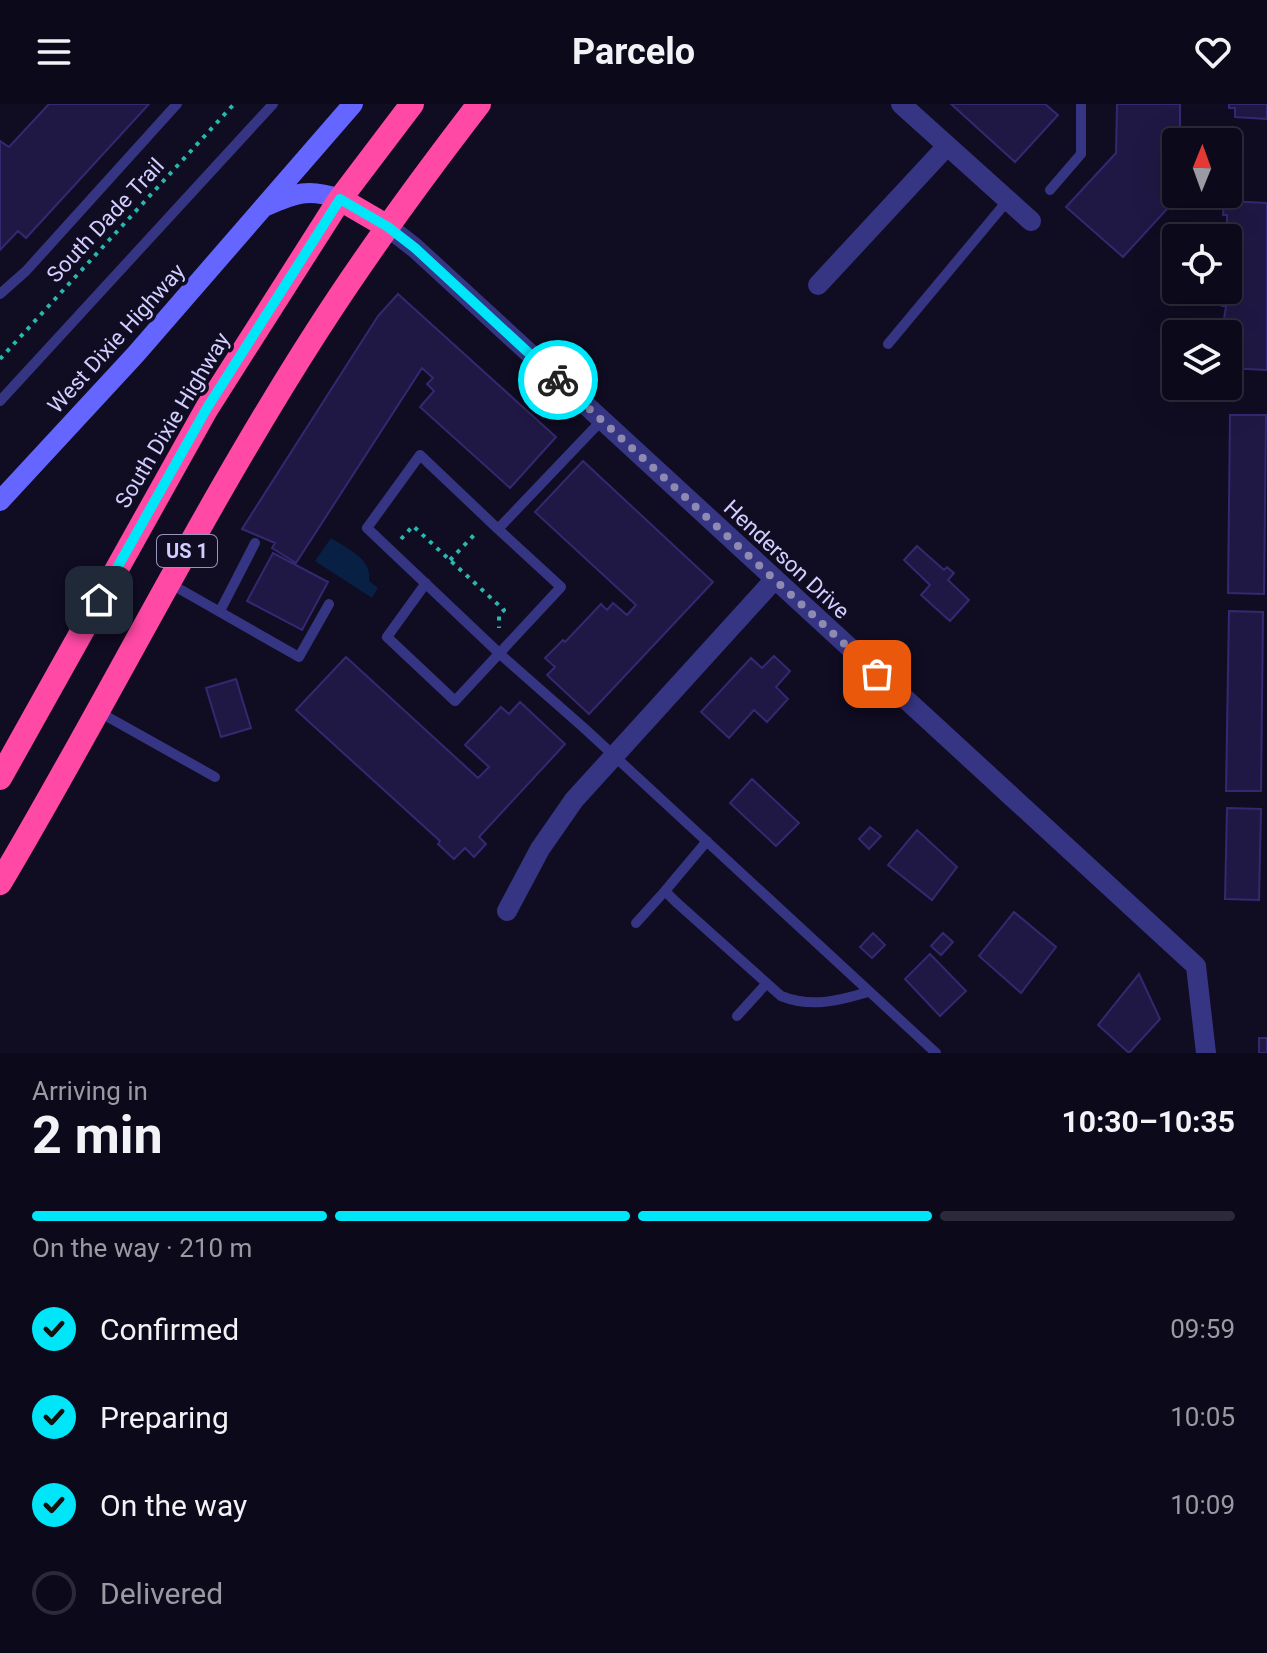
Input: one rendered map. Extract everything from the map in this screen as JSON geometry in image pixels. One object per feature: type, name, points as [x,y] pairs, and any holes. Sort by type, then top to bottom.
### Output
[{"type":"highway","name":"South Dixie Highway","points":[[0,778],[207,408],[340,199],[412,104]]},
{"type":"highway","name":"US 1","points":[[0,883],[169,583],[309,344],[388,227],[479,104]]},
{"type":"highway","points":[[340,199],[388,227]]},
{"type":"street","name":"West Dixie Highway","points":[[0,501],[136,354],[266,206],[282,182],[353,104]]},
{"type":"street","points":[[901,104],[1031,221]]},
{"type":"street","points":[[818,285],[947,146]]},
{"type":"street","name":"West Dixie Highway","points":[[266,206],[305,192],[319,191],[340,199]]},
{"type":"street","name":"Henderson Drive","points":[[388,227],[415,248],[1196,966],[1206,1053]]},
{"type":"street","points":[[507,911],[529,868],[587,784],[774,580]]},
{"type":"lane","points":[[0,294],[26,271],[177,104]]},
{"type":"lane","points":[[0,401],[273,104]]},
{"type":"lane","points":[[1050,190],[1081,154],[1081,104]]},
{"type":"lane","points":[[888,344],[1008,200]]},
{"type":"lane","points":[[498,529],[602,420]]},
{"type":"lane","points":[[426,583],[387,637],[455,701],[500,654],[561,587],[420,455],[367,528],[426,583],[500,654],[614,755],[936,1053]]},
{"type":"lane","points":[[220,611],[255,543]]},
{"type":"lane","points":[[169,583],[299,657],[329,604]]},
{"type":"lane","points":[[98,711],[215,777]]},
{"type":"lane","points":[[636,923],[707,841]]},
{"type":"lane","points":[[665,891],[781,996],[806,1003],[838,1001],[868,992]]},
{"type":"lane","points":[[737,1016],[766,984]]},
{"type":"path","name":"South Dade Trail","points":[[0,359],[234,104]]},
{"type":"path","points":[[399,542],[413,526],[504,610],[499,615],[499,628]]},
{"type":"path","points":[[450,560],[480,529]]},
{"type":"water","points":[[331,538],[363,560],[369,581],[378,588],[372,598],[315,561]]},
{"type":"building","points":[[49,104],[149,104],[26,238],[18,231],[0,250],[0,141],[9,147]]},
{"type":"building","points":[[951,104],[1045,104],[1058,115],[1015,162]]},
{"type":"building","points":[[1117,104],[1180,104],[1180,128],[1162,128],[1162,208],[1168,208],[1123,257],[1066,207],[1116,153]]},
{"type":"building","points":[[1229,104],[1267,104],[1267,119],[1235,117],[1235,108],[1229,108]]},
{"type":"building","points":[[1242,202],[1267,203],[1267,370],[1242,369],[1242,320],[1224,320],[1226,306],[1222,304],[1242,304],[1242,224],[1227,224],[1227,215],[1223,215],[1224,208],[1242,208]]},
{"type":"building","points":[[398,294],[556,437],[510,488],[420,407],[434,391],[427,384],[433,378],[422,368],[296,563],[272,548],[275,543],[242,529],[378,316]]},
{"type":"building","points":[[1230,415],[1266,415],[1264,594],[1228,593]]},
{"type":"building","points":[[583,461],[713,582],[589,714],[547,675],[555,667],[545,658],[601,604],[607,610],[613,603],[627,615],[636,605],[535,512]]},
{"type":"building","points":[[917,546],[944,570],[947,567],[954,573],[948,580],[969,600],[950,621],[921,595],[930,585],[904,560]]},
{"type":"building","points":[[273,553],[328,582],[302,630],[247,601]]},
{"type":"building","points":[[1229,611],[1263,612],[1261,791],[1226,791]]},
{"type":"building","points":[[774,656],[790,671],[776,687],[788,699],[767,722],[754,710],[729,738],[701,712],[751,658],[762,668]]},
{"type":"building","points":[[346,657],[478,778],[489,767],[465,745],[501,707],[509,714],[520,702],[565,744],[479,837],[486,844],[474,857],[465,848],[454,859],[438,844],[440,841],[296,710]]},
{"type":"building","points":[[236,679],[251,728],[221,737],[206,688]]},
{"type":"building","points":[[752,779],[799,823],[776,846],[730,803]]},
{"type":"building","points":[[1227,808],[1261,809],[1259,900],[1225,899]]},
{"type":"building","points":[[870,827],[881,836],[869,849],[859,839]]},
{"type":"building","points":[[917,830],[957,867],[932,900],[888,865]]},
{"type":"building","points":[[1014,912],[1056,947],[1021,993],[979,956]]},
{"type":"building","points":[[873,933],[885,945],[872,958],[860,947]]},
{"type":"building","points":[[943,933],[953,942],[941,955],[931,946]]},
{"type":"building","points":[[930,954],[966,991],[940,1016],[905,979]]},
{"type":"building","points":[[1139,974],[1160,1019],[1129,1053],[1098,1025]]},
{"type":"building","points":[[1259,1038],[1267,1038],[1267,1053],[1259,1053]]},
{"type":"way so far","points":[[558,380],[877,674]]},
{"type":"route","points":[[99,600],[207,408],[340,199],[388,227],[415,248],[558,380]]}]
